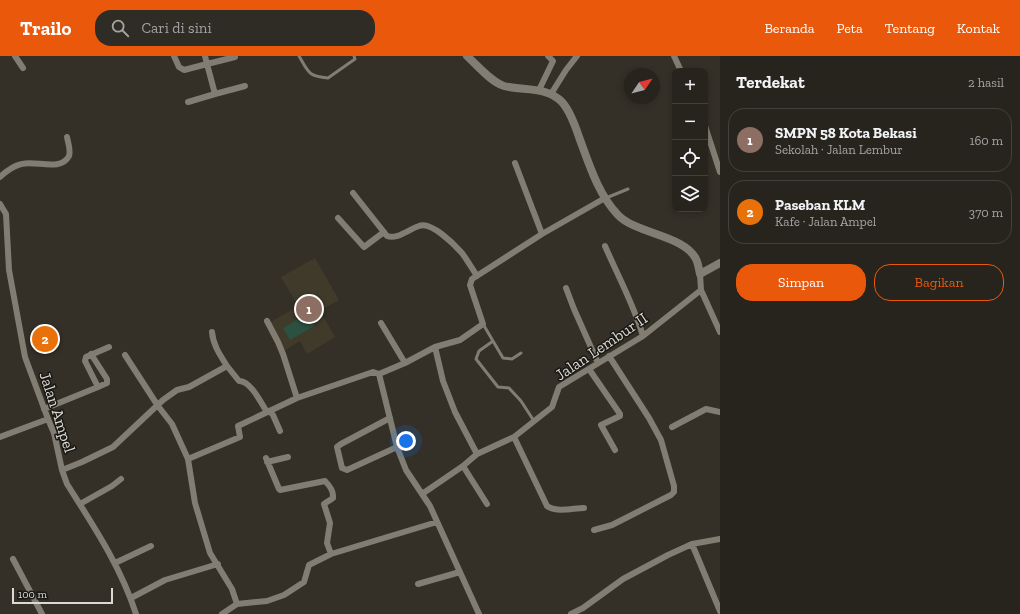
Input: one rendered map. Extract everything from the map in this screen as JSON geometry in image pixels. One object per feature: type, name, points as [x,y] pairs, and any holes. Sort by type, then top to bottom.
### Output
[{"type":"main road","points":[[467,56],[496,83],[505,86],[539,90],[551,94],[562,102],[572,118],[592,172],[605,198],[619,216],[633,225],[686,246],[697,259],[700,274],[720,263]]},
{"type":"street","points":[[15,56],[23,68]]},
{"type":"street","points":[[174,56],[179,67],[184,70],[235,57]]},
{"type":"street","points":[[205,56],[215,94]]},
{"type":"street","points":[[539,90],[553,61],[548,56]]},
{"type":"street","points":[[551,94],[577,56]]},
{"type":"street","points":[[674,56],[680,68]]},
{"type":"street","points":[[188,102],[245,86]]},
{"type":"street","points":[[708,133],[717,153],[720,172]]},
{"type":"street","points":[[0,177],[21,164],[36,163],[54,165],[62,162],[68,157],[69,153],[67,137]]},
{"type":"street","points":[[515,163],[542,234]]},
{"type":"street","points":[[353,193],[387,236],[396,237],[421,225],[433,227],[457,247],[477,276]]},
{"type":"street","points":[[188,458],[240,437],[238,426],[297,398],[374,372],[379,374],[435,348],[460,340],[483,324],[470,285],[472,279],[542,234],[605,198]]},
{"type":"street","name":"Jalan Ampel","points":[[0,204],[6,214],[8,270],[25,356],[54,433],[62,470],[68,484],[115,563],[131,598],[136,614]]},
{"type":"street","points":[[338,218],[364,247],[384,232]]},
{"type":"street","points":[[605,246],[637,316],[643,336]]},
{"type":"street","points":[[700,274],[701,290],[720,332]]},
{"type":"street","points":[[566,288],[598,363]]},
{"type":"street","name":"Jalan Lembur II","points":[[422,494],[463,466],[477,454],[514,437],[552,408],[559,387],[643,336],[701,290]]},
{"type":"street","points":[[267,321],[283,354],[297,398]]},
{"type":"street","points":[[382,323],[405,363]]},
{"type":"street","points":[[212,332],[216,347],[227,366],[239,381],[242,381],[252,388],[268,411],[273,415],[280,431]]},
{"type":"street","points":[[98,387],[85,361],[86,357],[109,347]]},
{"type":"street","points":[[435,348],[443,381],[455,412],[477,454]]},
{"type":"street","points":[[44,409],[107,383],[108,379],[91,354]]},
{"type":"street","points":[[125,355],[158,406],[172,424],[188,458],[195,503],[210,553],[232,589],[237,604]]},
{"type":"street","points":[[594,530],[612,525],[671,495],[674,492],[674,486],[661,440],[649,418],[609,356]]},
{"type":"street","points":[[62,470],[113,447],[163,400],[177,390],[189,387],[227,366]]},
{"type":"street","points":[[589,369],[620,414],[620,416],[602,424],[615,450]]},
{"type":"street","points":[[379,374],[398,447],[406,470],[430,506],[479,614]]},
{"type":"street","points":[[672,427],[706,408],[720,412]]},
{"type":"street","points":[[390,418],[341,444],[337,447],[338,456],[342,468],[347,470],[398,447]]},
{"type":"street","points":[[0,437],[48,419]]},
{"type":"street","points":[[514,437],[544,501],[548,506],[552,509],[584,508]]},
{"type":"street","points":[[288,457],[267,460],[280,490],[325,481],[333,493],[333,498],[324,504],[330,524],[327,542],[331,554]]},
{"type":"street","points":[[463,466],[487,504]]},
{"type":"street","points":[[80,504],[121,480]]},
{"type":"street","points":[[222,614],[237,604],[268,601],[284,595],[304,582],[309,565],[331,554],[437,522]]},
{"type":"street","points":[[571,614],[584,611],[623,579],[668,555],[692,544],[720,539]]},
{"type":"street","points":[[692,544],[720,611]]},
{"type":"street","points":[[115,563],[151,546]]},
{"type":"street","points":[[13,559],[42,614]]},
{"type":"street","points":[[131,598],[165,580],[218,564]]},
{"type":"street","points":[[418,584],[460,572]]},
{"type":"lane","points":[[299,56],[308,73],[316,77],[328,78],[355,59],[354,56]]},
{"type":"lane","points":[[605,198],[628,189]]},
{"type":"lane","points":[[483,324],[503,358],[512,359],[521,353]]},
{"type":"lane","points":[[493,341],[479,351],[476,359],[498,387],[509,388],[521,401],[534,421]]},
{"type":"shaded area","points":[[315,258],[339,300],[320,311],[335,337],[307,354],[300,341],[285,350],[269,323],[298,306],[281,277]]},
{"type":"green space","points":[[307,314],[314,326],[290,340],[283,328]]},
{"type":"place","name":"SMPN 58 Kota Bekasi","points":[[309,309]]},
{"type":"place","name":"Paseban KLM","points":[[45,339]]}]
